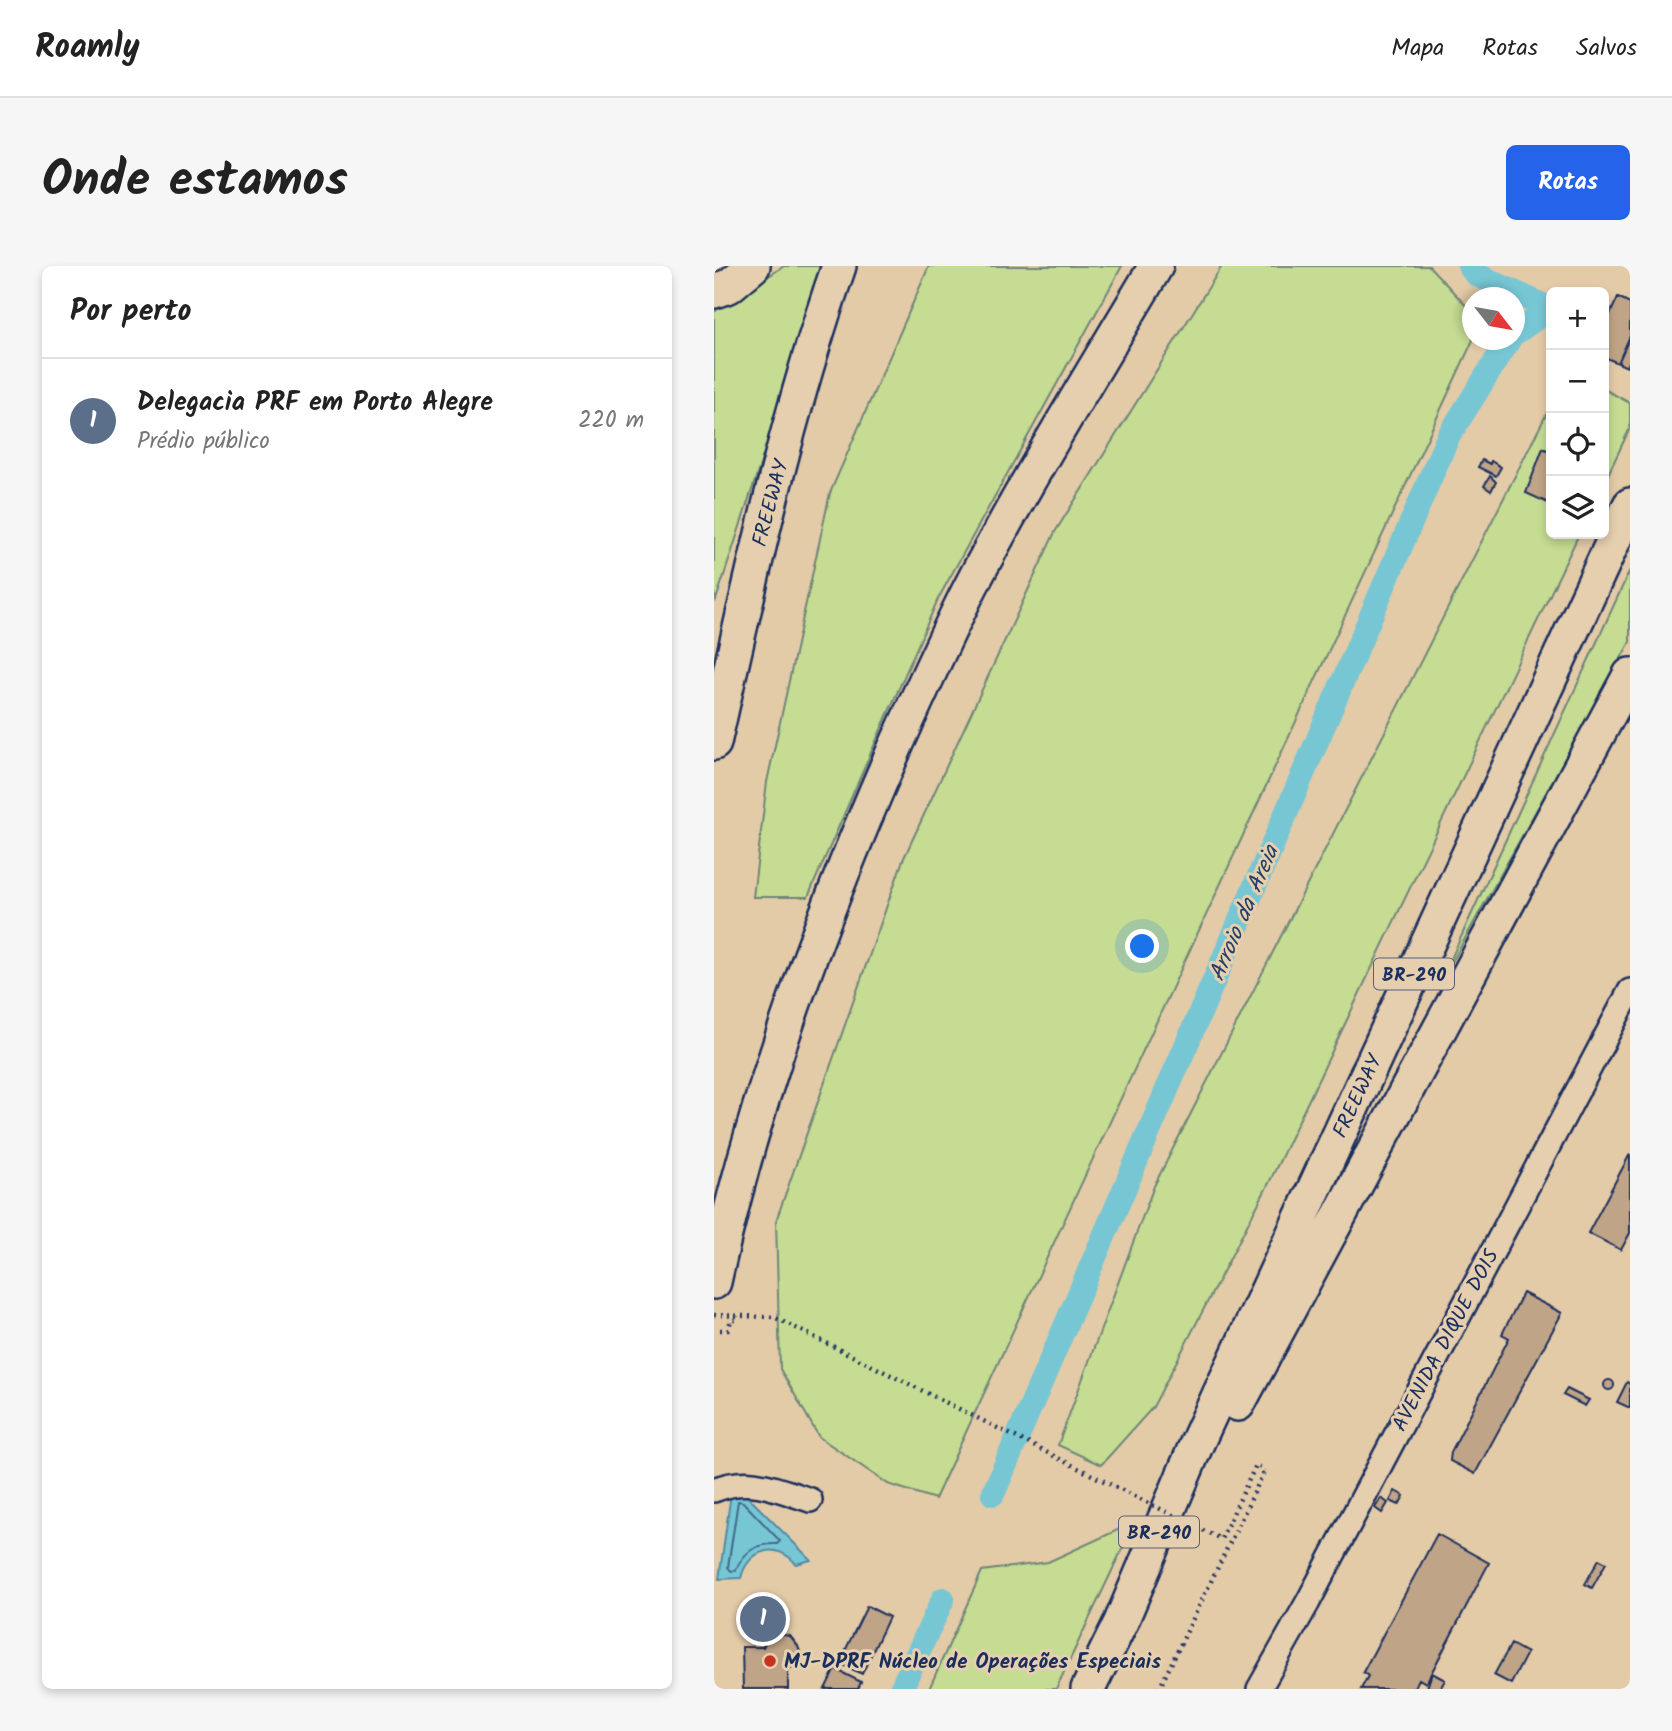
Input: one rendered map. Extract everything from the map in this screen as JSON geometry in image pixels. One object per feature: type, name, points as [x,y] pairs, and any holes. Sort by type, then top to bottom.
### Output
[{"type":"highway","points":[[714,291],[729,286],[752,266]]},
{"type":"highway","name":"FREEWAY","points":[[714,743],[762,527],[824,309],[839,266]]},
{"type":"highway","points":[[824,309],[846,266]]},
{"type":"highway","points":[[714,1282],[729,1214],[755,1122],[804,975],[859,829],[930,669],[971,586],[1015,505],[1156,266]]},
{"type":"highway","name":"FREEWAY","points":[[1088,1689],[1121,1622],[1197,1443],[1630,505]]},
{"type":"highway","points":[[1121,1622],[1630,675]]},
{"type":"street","name":"AVENIDA DIQUE DOIS","points":[[1259,1689],[1308,1602],[1630,991]]},
{"type":"street","points":[[714,1490],[730,1483],[754,1482],[810,1500]]},
{"type":"path","points":[[714,1315],[737,1318],[774,1317],[1221,1539],[1256,1465],[1265,1469],[1159,1689]]},
{"type":"path","points":[[720,1330],[728,1330],[731,1320],[737,1318]]},
{"type":"green space","points":[[784,266],[825,266],[716,600],[714,312]]},
{"type":"green space","points":[[929,266],[1122,266],[938,599],[808,897],[753,897],[767,782],[830,493]]},
{"type":"green space","points":[[1222,266],[1429,266],[1462,301],[1462,350],[1468,350],[935,1499],[888,1484],[819,1437],[780,1369],[776,1221],[903,860],[1055,532]]},
{"type":"green space","points":[[1609,392],[1630,403],[1630,428],[1609,472]]},
{"type":"green space","points":[[1546,415],[1546,539],[1577,539],[1269,1183],[1153,1407],[1101,1465],[1058,1445],[1154,1186]]},
{"type":"green space","points":[[1630,570],[1630,642],[1438,987]]},
{"type":"green space","points":[[1135,1522],[1056,1689],[929,1689],[982,1571],[1048,1562]]},
{"type":"water","points":[[742,1491],[811,1560],[796,1564],[780,1552],[764,1552],[750,1560],[741,1578],[719,1579],[731,1493]]},
{"type":"building","points":[[1618,297],[1630,303],[1630,336],[1618,363],[1609,359],[1609,316]]},
{"type":"building","points":[[1630,336],[1630,360],[1627,367],[1618,363]]},
{"type":"building","points":[[1543,448],[1546,450],[1546,502],[1526,493]]},
{"type":"building","points":[[1482,460],[1490,464],[1491,461],[1501,467],[1496,476],[1478,467]]},
{"type":"building","points":[[1490,476],[1496,482],[1491,491],[1484,486]]},
{"type":"building","points":[[1630,1154],[1630,1233],[1621,1250],[1588,1233]]},
{"type":"building","points":[[1523,1293],[1562,1313],[1475,1474],[1450,1461],[1451,1452],[1509,1338],[1502,1334]]},
{"type":"building","points":[[1609,1380],[1613,1381],[1613,1389],[1609,1390],[1605,1389],[1604,1385],[1605,1381]]},
{"type":"building","points":[[1627,1382],[1630,1384],[1630,1408],[1617,1402]]},
{"type":"building","points":[[1567,1389],[1589,1400],[1585,1406],[1563,1395]]},
{"type":"building","points":[[1395,1491],[1404,1496],[1399,1505],[1390,1501]]},
{"type":"building","points":[[1381,1498],[1388,1503],[1382,1513],[1375,1508]]},
{"type":"building","points":[[1437,1534],[1489,1563],[1426,1683],[1419,1679],[1414,1689],[1361,1689],[1368,1676],[1363,1672]]},
{"type":"building","points":[[1599,1559],[1606,1563],[1592,1588],[1585,1584]]},
{"type":"building","points":[[867,1606],[889,1617],[862,1674],[839,1663]]},
{"type":"building","name":"MJ-DPRF Núcleo de Operações Especiais","points":[[778,1634],[790,1636],[800,1652],[796,1664],[788,1670],[788,1689],[743,1689],[742,1647],[763,1647],[767,1639]]},
{"type":"building","points":[[1511,1644],[1527,1653],[1511,1684],[1494,1675]]},
{"type":"building","points":[[835,1669],[861,1682],[858,1689],[825,1689]]},
{"type":"building","points":[[1432,1673],[1445,1680],[1440,1689],[1427,1688]]},
{"type":"waterway","name":"Arroio da Areia","points":[[1469,266],[1477,275],[1546,307]]},
{"type":"waterway","name":"Arroio da Areia","points":[[1525,326],[1546,312]]},
{"type":"waterway","name":"Arroio da Areia","points":[[993,1494],[1448,437],[1503,350]]},
{"type":"waterway","name":"Arroio da Areia","points":[[901,1689],[943,1599]]},
{"type":"place","name":"Delegacia PRF em Porto Alegre","points":[[763,1619]]},
{"type":"place","name":"MJ-DPRF Núcleo de Operações Especiais","points":[[770,1661]]}]
